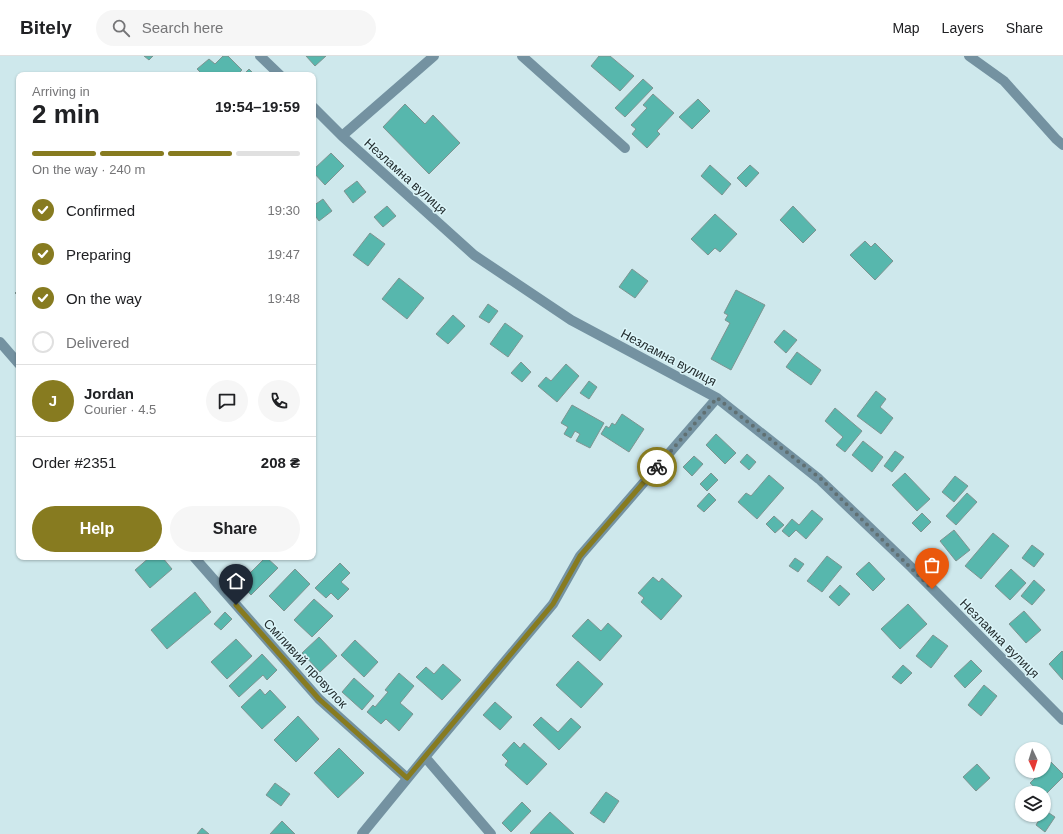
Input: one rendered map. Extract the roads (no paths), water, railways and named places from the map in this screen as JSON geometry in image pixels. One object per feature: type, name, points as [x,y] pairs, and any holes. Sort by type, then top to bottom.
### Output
[{"type":"street","points":[[260,56],[277,72]]},
{"type":"street","points":[[342,136],[434,56]]},
{"type":"street","points":[[522,56],[625,148]]},
{"type":"street","points":[[968,56],[1004,81],[1063,145]]},
{"type":"street","name":"Незламна вулиця","points":[[316,110],[342,136],[474,255],[571,320],[717,398],[820,478],[1063,720]]},
{"type":"street","points":[[0,342],[16,361]]},
{"type":"street","points":[[362,834],[553,604],[580,556],[717,398]]},
{"type":"street","name":"Сміливий провулок","points":[[197,560],[319,699],[407,778]]},
{"type":"street","points":[[425,757],[491,834]]}]
